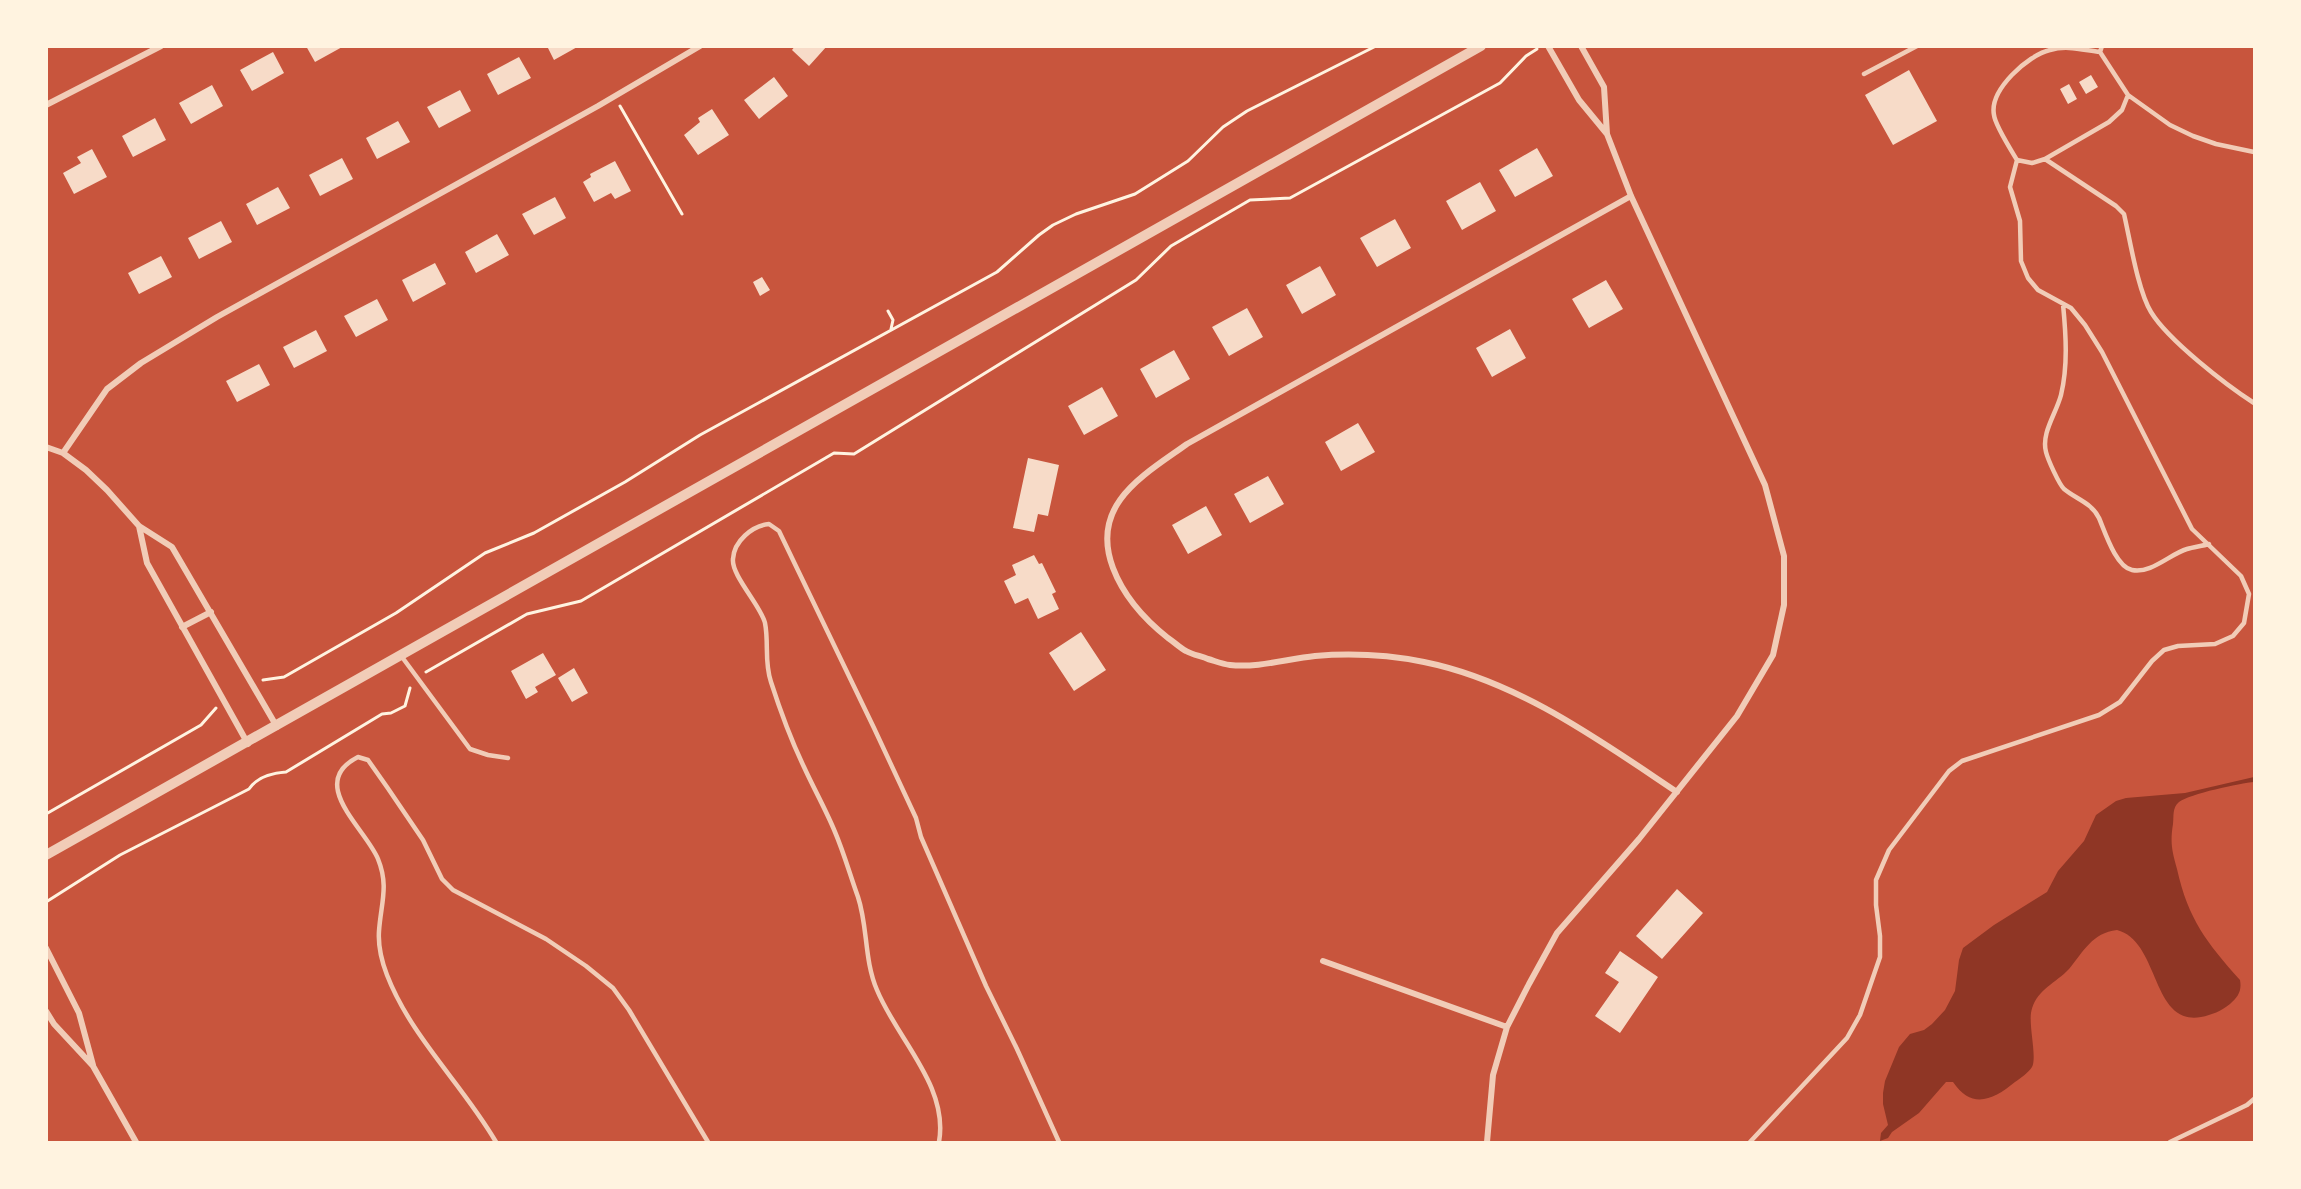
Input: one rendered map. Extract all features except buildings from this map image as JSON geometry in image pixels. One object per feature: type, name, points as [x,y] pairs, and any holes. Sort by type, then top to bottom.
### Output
[{"type":"street","points":[[46,105],[160,46]]},
{"type":"street","points":[[63,453],[107,389],[141,363],[217,317],[615,97],[700,46]]},
{"type":"street","points":[[46,855],[248,744],[1481,46]]},
{"type":"street","points":[[1548,46],[1579,100],[1608,134]]},
{"type":"street","points":[[1487,1143],[1493,1075],[1507,1027],[1557,933],[1677,792],[1737,716],[1773,655],[1784,605],[1784,556],[1765,485],[1631,196],[1608,134],[1604,87],[1581,46]]},
{"type":"street","points":[[1631,196],[1187,444],[1139,478],[1119,498],[1108,526],[1108,552],[1117,579],[1135,607],[1148,623],[1185,651],[1228,665],[1261,665],[1315,656],[1365,654],[1425,662],[1491,682],[1554,713],[1677,792]]},
{"type":"street","points":[[46,447],[63,453],[107,490],[139,526],[172,547],[277,727]]},
{"type":"street","points":[[139,526],[147,563],[248,744]]},
{"type":"street","points":[[182,627],[211,612]]},
{"type":"street","points":[[46,948],[79,1013],[93,1066]]},
{"type":"street","points":[[1323,961],[1507,1027]]},
{"type":"street","points":[[46,1011],[54,1024],[93,1066],[136,1143]]},
{"type":"lane","points":[[1864,74],[1917,46]]},
{"type":"lane","points":[[1750,1143],[1847,1038],[1860,1015],[1880,957],[1876,880],[1889,850],[1949,771],[1962,761],[2099,714],[2120,702],[2152,661],[2164,650],[2178,646],[2215,645],[2234,636],[2244,623],[2249,594],[2241,576],[2192,529],[2085,325],[2071,308],[2038,290],[2028,278],[2021,261],[2020,221],[2010,187],[2017,160],[1993,114],[1998,91],[2021,66],[2048,50],[2071,47],[2101,49],[2128,94],[2170,125],[2216,144],[2254,152]]},
{"type":"lane","points":[[2017,160],[2032,163],[2045,159],[2109,122],[2122,110],[2128,94]]},
{"type":"lane","points":[[2045,159],[2124,214],[2150,311],[2164,329],[2232,389],[2254,403]]},
{"type":"lane","points":[[2063,304],[2066,340],[2065,368],[2061,396],[2045,439],[2046,452],[2062,488],[2097,513],[2115,555],[2122,565],[2130,570],[2140,570],[2186,549],[2210,544]]},
{"type":"lane","points":[[939,1143],[941,1123],[938,1103],[927,1078],[894,1026],[877,990],[868,965],[865,928],[859,900],[835,833],[802,764],[770,681],[766,664],[765,621],[732,560],[737,546],[747,533],[762,525],[769,524],[779,531],[874,728],[916,818],[921,837],[986,986],[1059,1143]]},
{"type":"lane","points":[[402,657],[470,749],[508,758]]},
{"type":"lane","points":[[496,1143],[483,1120],[437,1059],[397,998],[386,974],[379,932],[385,878],[372,848],[342,806],[338,795],[341,772],[348,762],[358,757],[368,760],[423,840],[442,879],[453,890],[546,939],[586,966],[612,988],[628,1010],[708,1143]]},
{"type":"lane","points":[[2170,1143],[2247,1105],[2254,1099]]},
{"type":"path","points":[[253,685],[267,678],[284,677],[396,613],[485,553],[534,533],[625,483],[700,435],[997,272],[1053,225],[1076,214],[1135,194],[1165,177],[1188,161],[1223,127],[1247,111],[1376,46]]},
{"type":"path","points":[[46,902],[120,855],[249,789],[255,781],[276,773],[286,772],[382,714],[392,713],[405,706],[412,680],[527,614],[581,601],[834,453],[854,454],[1136,280],[1171,246],[1250,200],[1290,198],[1500,82],[1526,56],[1541,46]]},
{"type":"path","points":[[615,97],[682,214]]},
{"type":"path","points":[[888,311],[893,320],[891,329]]},
{"type":"path","points":[[46,814],[201,725],[212,711],[224,702]]},
{"type":"shaded area","points":[[2254,777],[2254,782],[2215,789],[2185,799],[2177,804],[2174,812],[2172,847],[2182,887],[2193,916],[2208,942],[2240,980],[2240,991],[2233,1001],[2223,1009],[2209,1015],[2185,1016],[2173,1009],[2164,996],[2141,950],[2131,937],[2117,930],[2108,932],[2089,944],[2069,969],[2041,993],[2033,1005],[2031,1019],[2033,1063],[2026,1073],[1999,1094],[1983,1099],[1968,1096],[1960,1091],[1953,1082],[1946,1082],[1919,1113],[1892,1132],[1888,1138],[1880,1141],[1881,1133],[1888,1125],[1883,1104],[1885,1081],[1899,1047],[1910,1034],[1924,1030],[1945,1010],[1955,991],[1963,948],[1994,925],[2047,892],[2058,871],[2084,841],[2096,815],[2116,801],[2126,798],[2185,793]]}]
